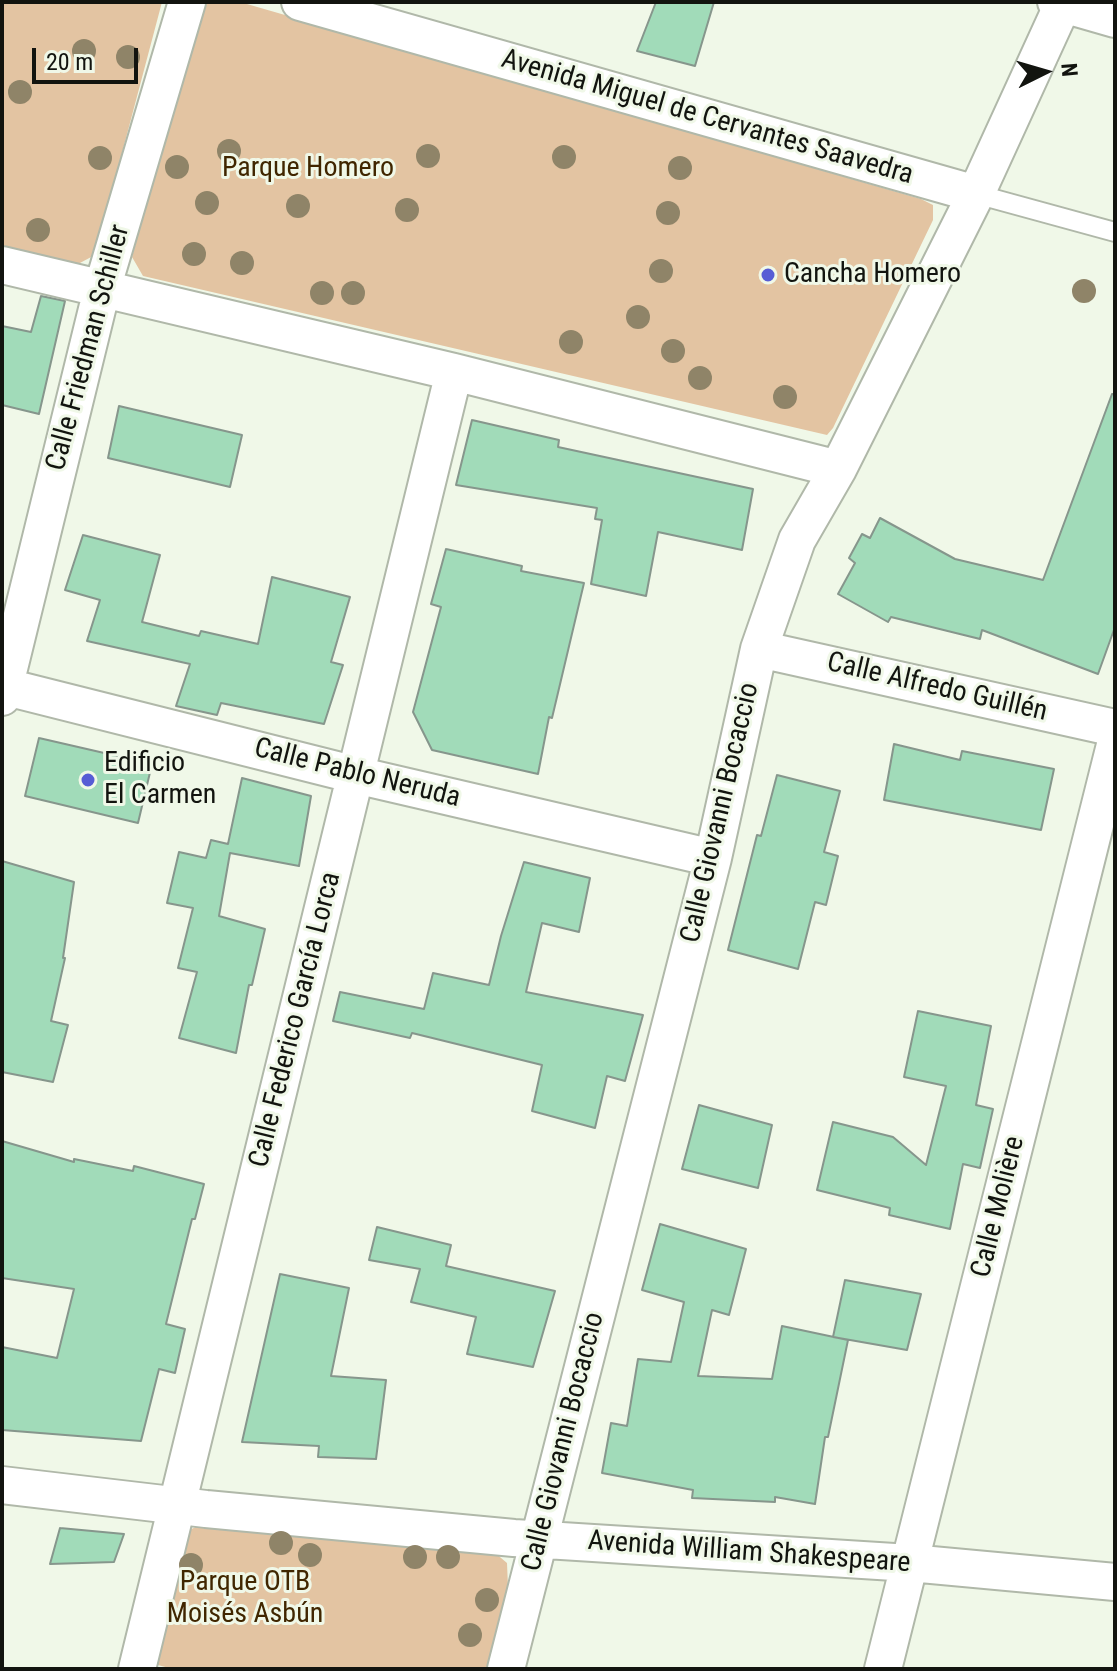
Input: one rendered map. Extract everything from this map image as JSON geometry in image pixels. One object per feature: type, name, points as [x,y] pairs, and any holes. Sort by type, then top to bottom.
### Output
[{"type":"street","name":"Calle Friedman Schiller","points":[[3,690],[102,289],[187,2]]},
{"type":"street","name":"Avenida Miguel de Cervantes Saavedra","points":[[300,2],[976,194]]},
{"type":"street","points":[[1060,3],[1115,19]]},
{"type":"street","name":"Calle Giovanni Bocaccio","points":[[506,1669],[713,858],[759,649],[797,540],[838,469],[976,194],[1060,3]]},
{"type":"street","points":[[2,265],[454,372],[838,469]]},
{"type":"street","name":"Calle Federico García Lorca","points":[[137,1669],[454,372]]},
{"type":"street","name":"Calle Alfredo Guillén","points":[[759,649],[1115,728]]},
{"type":"street","name":"Calle Pablo Neruda","points":[[3,690],[713,858]]},
{"type":"street","name":"Calle Molière","points":[[883,1669],[1115,745]]},
{"type":"street","name":"Avenida William Shakespeare","points":[[2,1485],[538,1540],[910,1563],[1115,1582]]},
{"type":"lane","name":"Avenida Miguel de Cervantes Saavedra","points":[[976,194],[1115,232]]},
{"type":"green space","points":[[2,2],[162,2],[95,255],[78,264],[2,246]]},
{"type":"green space","name":"Parque Homero","points":[[201,2],[240,2],[921,199],[933,205],[933,220],[827,435],[143,276],[132,257]]},
{"type":"green space","name":"Parque OTB Moisés Asbún","points":[[203,1523],[494,1552],[507,1563],[508,1587],[487,1669],[173,1669],[154,1664],[186,1532]]},
{"type":"building","points":[[656,2],[714,2],[695,66],[637,51]]},
{"type":"building","points":[[41,296],[65,301],[39,414],[2,405],[2,326],[31,332]]},
{"type":"building","points":[[1112,394],[1115,394],[1115,627],[1098,674],[982,630],[980,639],[891,617],[888,622],[838,594],[855,563],[849,558],[862,534],[870,538],[880,518],[955,559],[1043,580]]},
{"type":"building","points":[[119,406],[242,435],[230,487],[108,458]]},
{"type":"building","points":[[472,420],[559,440],[558,447],[753,489],[742,550],[658,532],[646,596],[591,584],[602,520],[595,519],[597,508],[456,485]]},
{"type":"building","points":[[83,535],[160,555],[142,622],[199,636],[201,631],[258,644],[272,577],[350,597],[331,662],[343,665],[324,724],[221,703],[217,715],[176,706],[190,664],[87,641],[100,600],[65,590]]},
{"type":"building","points":[[446,549],[522,566],[521,571],[584,583],[552,718],[549,717],[538,774],[432,750],[413,712],[441,607],[431,604]]},
{"type":"building","name":"Edificio El Carmen","points":[[39,738],[152,764],[138,823],[25,796]]},
{"type":"building","points":[[894,744],[960,760],[962,751],[1054,769],[1041,830],[884,800]]},
{"type":"building","points":[[777,775],[840,791],[824,852],[838,856],[826,905],[815,902],[798,969],[728,950],[757,835],[761,836]]},
{"type":"building","points":[[242,778],[311,796],[299,866],[230,853],[219,916],[265,929],[252,985],[249,985],[236,1053],[179,1038],[197,972],[178,968],[193,908],[167,903],[179,852],[206,858],[211,840],[228,844]]},
{"type":"building","points":[[2,861],[74,882],[65,958],[51,1021],[68,1025],[53,1082],[2,1072]]},
{"type":"building","points":[[524,862],[590,878],[579,932],[542,923],[526,992],[643,1015],[625,1081],[607,1076],[595,1128],[532,1111],[542,1065],[412,1033],[410,1038],[333,1021],[340,992],[424,1009],[433,973],[489,985]]},
{"type":"building","points":[[918,1011],[991,1026],[976,1105],[993,1109],[980,1168],[963,1164],[950,1229],[889,1215],[890,1208],[817,1190],[833,1122],[893,1137],[926,1165],[946,1086],[904,1077]]},
{"type":"building","points":[[699,1105],[772,1125],[758,1188],[682,1169]]},
{"type":"building","points":[[2,1141],[74,1162],[74,1159],[133,1171],[134,1166],[204,1184],[195,1219],[192,1219],[166,1324],[185,1329],[175,1373],[159,1369],[141,1441],[2,1430],[2,1347],[57,1358],[74,1289],[2,1278]]},
{"type":"building","points":[[660,1224],[746,1249],[729,1315],[712,1310],[698,1376],[772,1379],[782,1326],[848,1340],[828,1437],[825,1437],[815,1504],[775,1497],[775,1502],[692,1498],[693,1490],[602,1473],[611,1423],[627,1426],[638,1359],[671,1362],[684,1302],[642,1290]]},
{"type":"building","points":[[377,1227],[451,1245],[446,1266],[555,1291],[533,1367],[467,1354],[476,1317],[411,1302],[420,1269],[369,1260]]},
{"type":"building","points":[[280,1274],[349,1288],[331,1376],[386,1380],[376,1459],[318,1457],[319,1446],[242,1442]]},
{"type":"building","points":[[845,1280],[921,1294],[907,1350],[833,1337]]},
{"type":"building","points":[[60,1528],[124,1534],[114,1562],[50,1564]]},
{"type":"place","name":"Cancha Homero","points":[[768,275]]},
{"type":"place","name":"Edificio El Carmen","points":[[88,780]]}]
